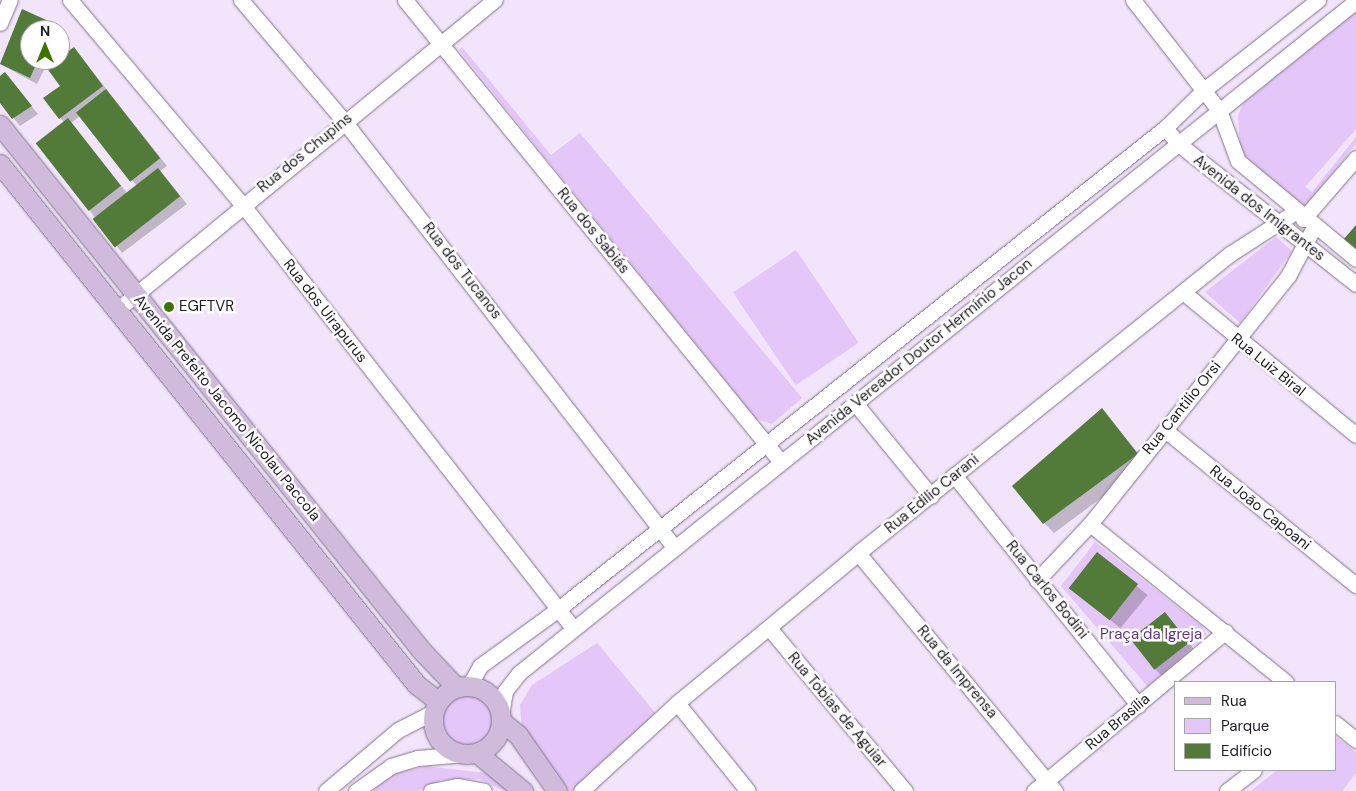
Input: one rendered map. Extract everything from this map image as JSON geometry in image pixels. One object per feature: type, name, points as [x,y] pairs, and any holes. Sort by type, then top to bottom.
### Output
[{"type":"main road","name":"Avenida Prefeito Jacomo Nicolau Paccola","points":[[0,125],[421,650],[463,687]]},
{"type":"main road","name":"Avenida Prefeito Jacomo Nicolau Paccola","points":[[0,164],[416,685],[436,707]]},
{"type":"main road","points":[[523,791],[471,754],[439,740],[436,707],[463,687],[490,696],[501,719],[518,735],[557,791]]},
{"type":"main road","points":[[471,754],[494,741],[501,719]]},
{"type":"street","points":[[0,23],[10,0]]},
{"type":"street","name":"Rua dos Uirapurus","points":[[70,0],[242,204],[557,610],[573,628]]},
{"type":"street","name":"Rua dos Tucanos","points":[[242,0],[344,121],[661,526],[675,548]]},
{"type":"street","name":"Rua dos Sabiás","points":[[405,0],[781,462]]},
{"type":"street","name":"Rua dos Chupins","points":[[117,310],[134,293],[242,204],[496,0]]},
{"type":"street","name":"Avenida dos Imigrantes","points":[[1133,0],[1205,89],[1219,110],[1238,161],[1304,219],[1356,259]]},
{"type":"street","name":"Avenida Vereador Doutor Hermínio Jacon","points":[[463,687],[480,666],[557,610],[764,442],[1165,128],[1205,89],[1318,0]]},
{"type":"street","name":"Avenida Vereador Doutor Hermínio Jacon","points":[[501,719],[509,684],[573,628],[1180,146],[1219,110],[1356,1]]},
{"type":"street","name":"Avenida dos Imigrantes","points":[[1165,128],[1180,146],[1356,284]]},
{"type":"street","points":[[1304,219],[1356,158]]},
{"type":"street","name":"Rua Edilio Carani","points":[[588,789],[677,703],[770,629],[858,553],[931,496],[954,475],[1183,292],[1276,221],[1304,219]]},
{"type":"street","name":"Rua Cantilio Orsi","points":[[1037,580],[1090,524],[1288,276],[1306,245],[1304,219]]},
{"type":"street","name":"Rua Luiz Biral","points":[[1183,292],[1236,340],[1356,435]]},
{"type":"street","points":[[855,403],[931,496]]},
{"type":"street","name":"Rua João Capoani","points":[[1165,430],[1356,585]]},
{"type":"street","name":"Rua Carlos Bodini","points":[[954,475],[1138,705]]},
{"type":"street","points":[[1090,524],[1285,681]]},
{"type":"street","name":"Rua da Imprensa","points":[[858,553],[1051,786]]},
{"type":"street","name":"Rua Tobias de Aguiar","points":[[770,629],[905,791]]},
{"type":"street","name":"Rua Brasília","points":[[1034,791],[1051,786],[1138,705],[1226,632]]},
{"type":"street","points":[[677,703],[748,791]]},
{"type":"street","points":[[326,791],[398,730],[436,707]]},
{"type":"street","points":[[1336,724],[1356,739]]},
{"type":"street","points":[[356,791],[391,766],[418,758],[471,754]]},
{"type":"street","points":[[1230,790],[1253,771]]},
{"type":"street","points":[[431,791],[457,786],[484,791]]},
{"type":"green space","points":[[1356,7],[1356,129],[1305,187],[1312,192],[1356,137],[1356,144],[1305,207],[1250,163],[1240,149],[1238,115],[1245,100]]},
{"type":"green space","points":[[462,47],[551,155],[580,133],[802,398],[772,424],[755,418],[459,50]]},
{"type":"green space","points":[[1276,237],[1292,251],[1240,323],[1205,292]]},
{"type":"green space","points":[[796,250],[859,343],[796,385],[733,292]]},
{"type":"green space","name":"Praça da Igreja","points":[[1095,542],[1202,626],[1206,634],[1148,687],[1061,586]]},
{"type":"green space","points":[[597,643],[657,715],[576,791],[564,791],[522,731],[520,705],[532,685]]},
{"type":"green space","points":[[465,693],[475,695],[484,701],[490,710],[492,720],[490,730],[484,739],[475,745],[465,747],[455,745],[446,739],[440,730],[438,720],[440,710],[446,701],[455,695]]},
{"type":"green space","points":[[1336,737],[1356,752],[1356,773],[1342,791],[1251,791],[1276,771],[1336,771]]},
{"type":"green space","points":[[427,766],[493,774],[518,791],[504,791],[479,779],[442,780],[418,791],[373,791],[393,774]]},
{"type":"building","points":[[22,9],[46,20],[20,20],[20,70],[34,70],[30,78],[0,64]]},
{"type":"building","points":[[74,47],[103,86],[59,119],[43,98],[60,86],[48,70],[70,70],[70,50]]},
{"type":"building","points":[[5,72],[32,106],[12,119],[0,103],[0,76]]},
{"type":"building","points":[[106,89],[160,158],[130,182],[76,112]]},
{"type":"building","points":[[68,118],[121,186],[89,211],[36,143]]},
{"type":"building","points":[[158,168],[180,196],[115,247],[93,219]]},
{"type":"building","points":[[1356,225],[1356,250],[1343,240]]},
{"type":"building","points":[[1102,408],[1138,454],[1043,524],[1012,486]]},
{"type":"building","points":[[1097,552],[1138,584],[1110,620],[1069,588]]},
{"type":"building","points":[[1165,612],[1189,643],[1154,670],[1130,639]]},
{"type":"place","name":"EGFTVR","points":[[169,307]]}]
